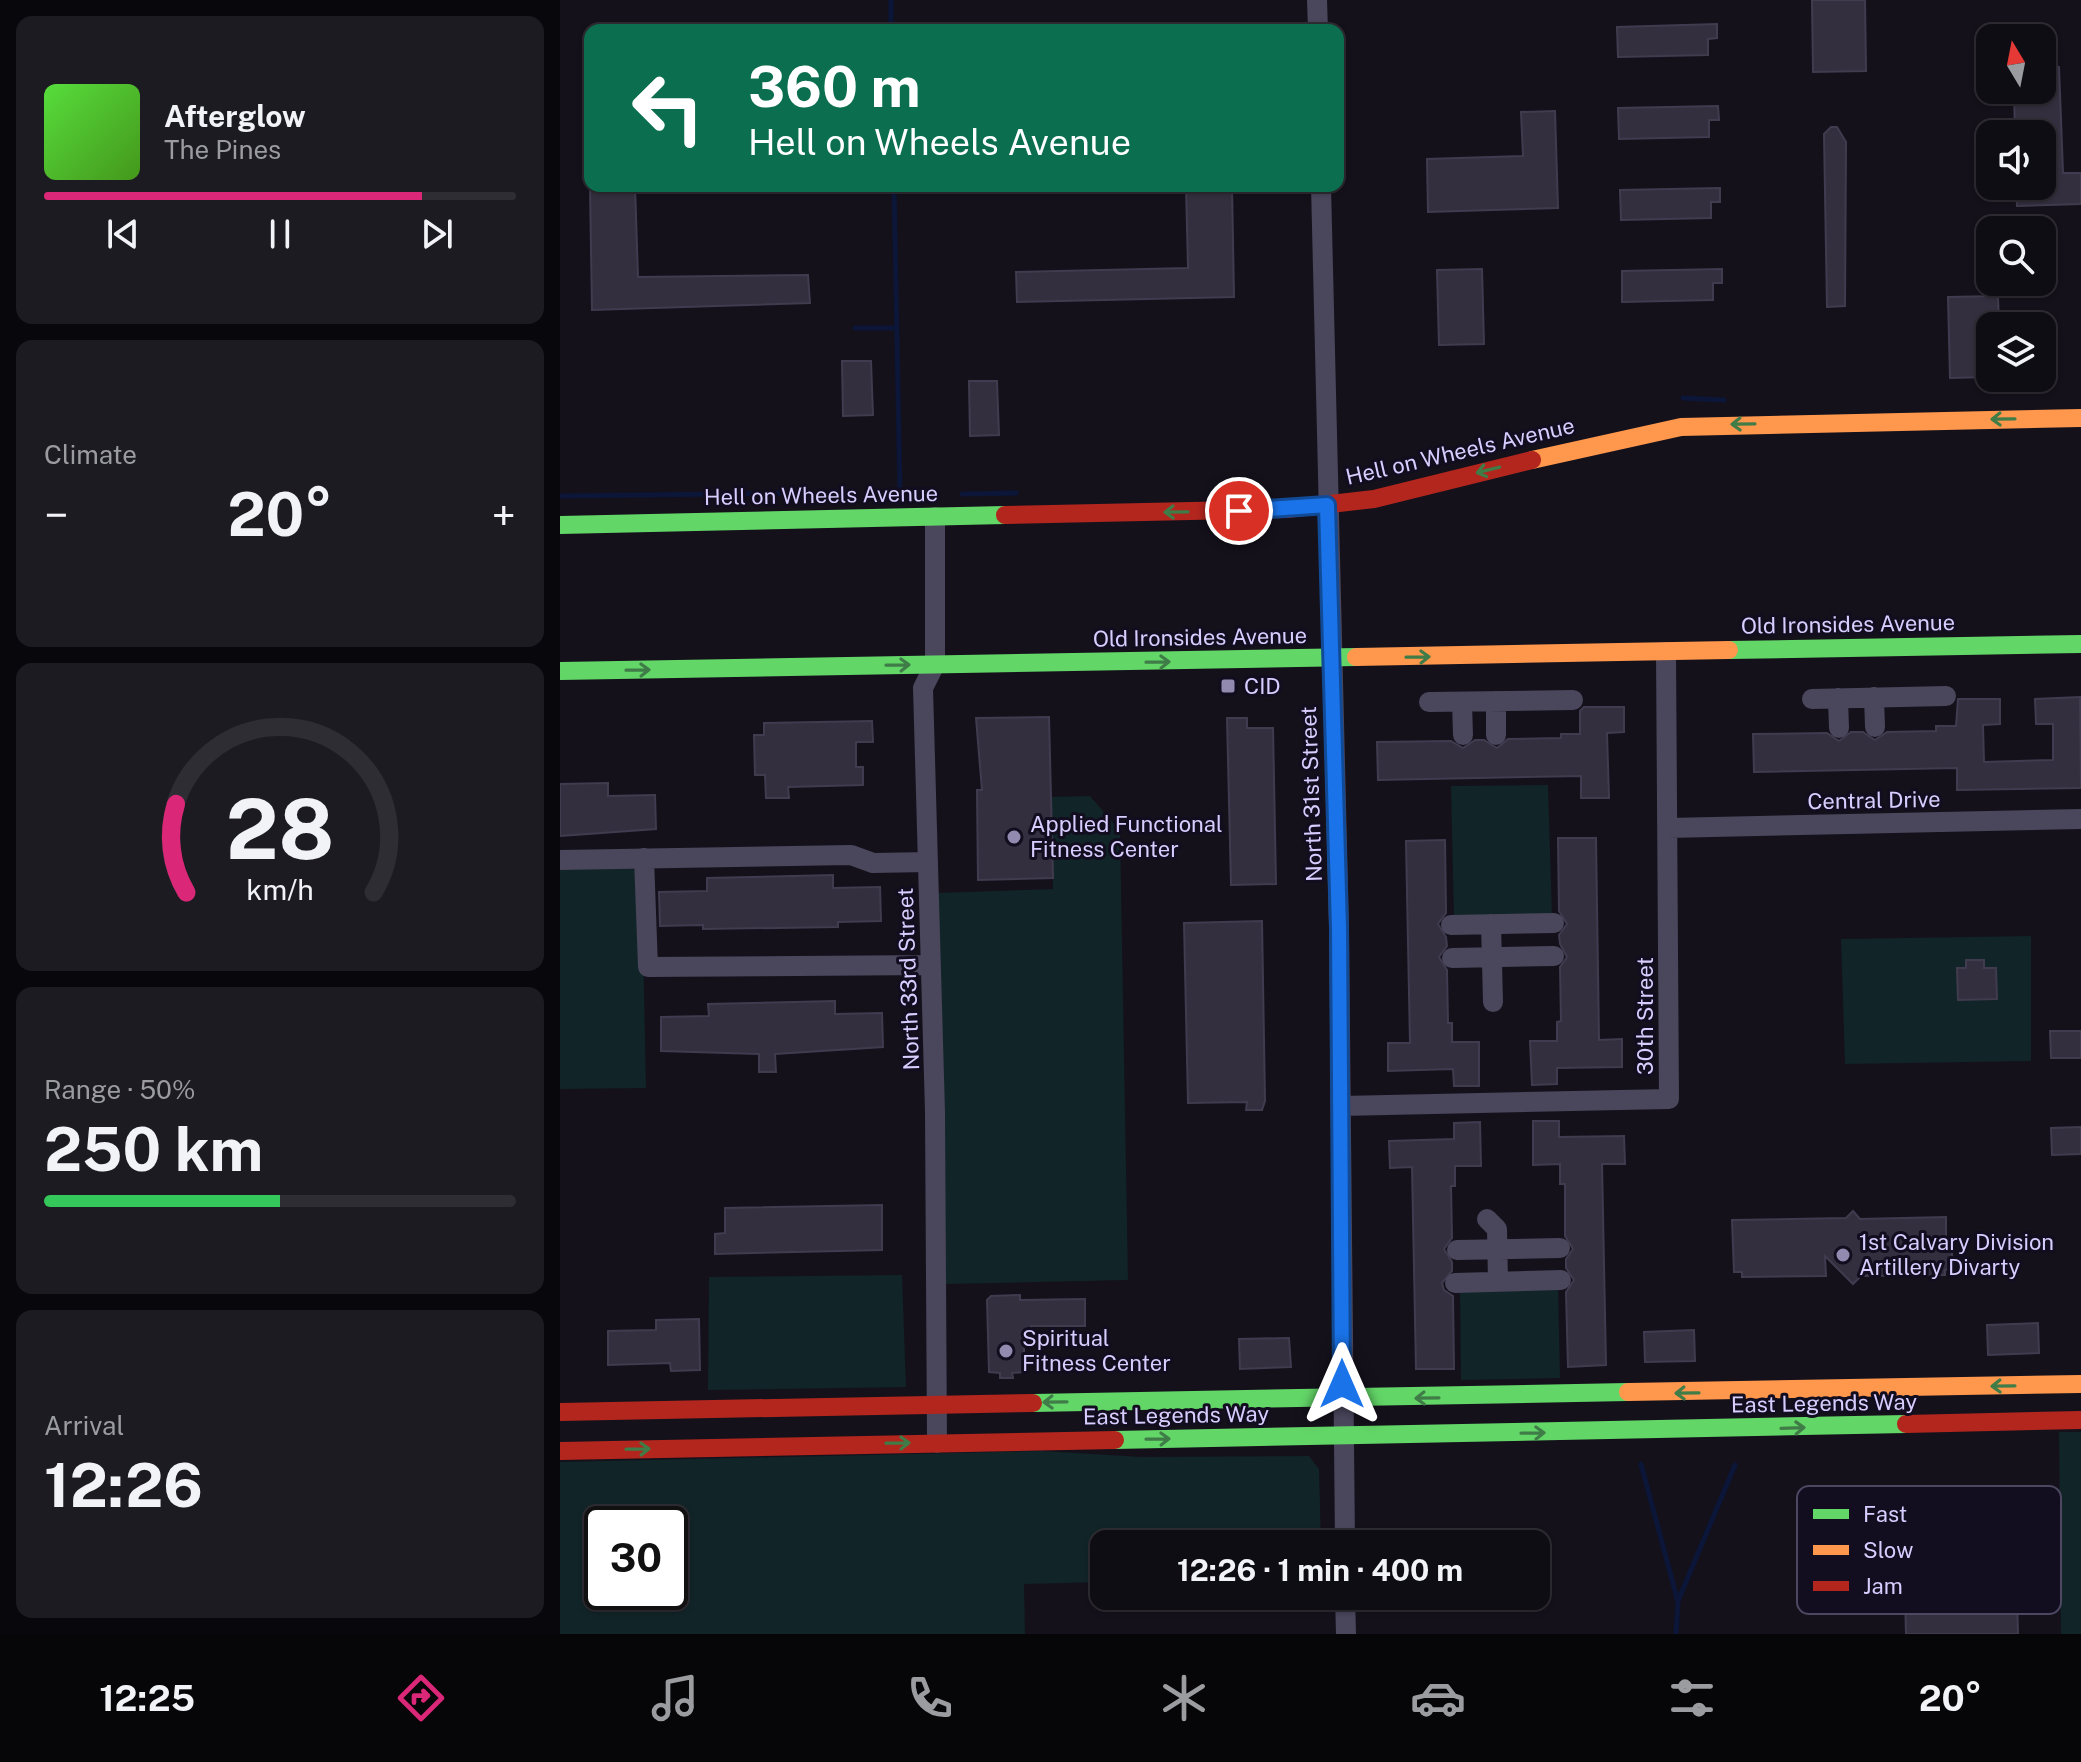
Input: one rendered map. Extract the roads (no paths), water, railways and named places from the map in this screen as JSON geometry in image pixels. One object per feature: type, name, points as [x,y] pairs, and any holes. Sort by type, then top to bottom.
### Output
[{"type":"street","points":[[1317,0],[1318,24]]},
{"type":"street","name":"North 31st Street","points":[[1321,192],[1330,659],[1339,928],[1345,1530]]},
{"type":"street","name":"Hell on Wheels Avenue","points":[[560,525],[1239,511],[1327,505],[1374,499],[1610,440],[1681,427],[2081,418]]},
{"type":"street","name":"North 33rd Street","points":[[935,517],[935,664],[923,688],[931,965],[937,1443]]},
{"type":"street","name":"Old Ironsides Avenue","points":[[560,671],[2081,644]]},
{"type":"street","name":"30th Street","points":[[1341,1106],[1669,1099],[1666,652]]},
{"type":"street","points":[[1812,699],[1946,696]]},
{"type":"street","points":[[1874,697],[1875,727]]},
{"type":"street","points":[[1838,698],[1839,728]]},
{"type":"street","points":[[1429,702],[1573,700]]},
{"type":"street","points":[[1496,701],[1496,735]]},
{"type":"street","points":[[1462,702],[1463,735]]},
{"type":"street","name":"Central Drive","points":[[1668,828],[2081,819]]},
{"type":"street","points":[[560,860],[851,855],[873,863],[928,862]]},
{"type":"street","points":[[644,858],[648,967],[931,965]]},
{"type":"street","points":[[1451,925],[1554,923]]},
{"type":"street","points":[[1491,924],[1493,1002]]},
{"type":"street","points":[[1452,958],[1554,956]]},
{"type":"street","points":[[1487,1219],[1497,1229],[1498,1282]]},
{"type":"street","points":[[1457,1250],[1560,1248]]},
{"type":"street","points":[[1455,1283],[1561,1280]]},
{"type":"street","name":"East Legends Way","points":[[560,1412],[2081,1384]]},
{"type":"street","name":"East Legends Way","points":[[560,1451],[2081,1420]]},
{"type":"street","points":[[1345,1610],[1346,1634]]},
{"type":"waterway","points":[[891,0],[891,24]]},
{"type":"waterway","points":[[894,192],[900,493]]},
{"type":"waterway","points":[[855,328],[897,328]]},
{"type":"waterway","points":[[1683,398],[1724,400]]},
{"type":"waterway","points":[[560,496],[801,493]]},
{"type":"waterway","points":[[962,494],[1016,493]]},
{"type":"waterway","points":[[895,494],[916,495]]},
{"type":"waterway","points":[[1641,1464],[1678,1602],[1676,1634]]},
{"type":"waterway","points":[[1678,1601],[1735,1465]]},
{"type":"place","name":"CID","points":[[1228,686]]},
{"type":"place","name":"Applied Functional Fitness Center","points":[[1014,837]]},
{"type":"place","name":"1st Calvary Division Artillery Divarty","points":[[1843,1255]]},
{"type":"place","name":"Spiritual Fitness Center","points":[[1006,1351]]}]
